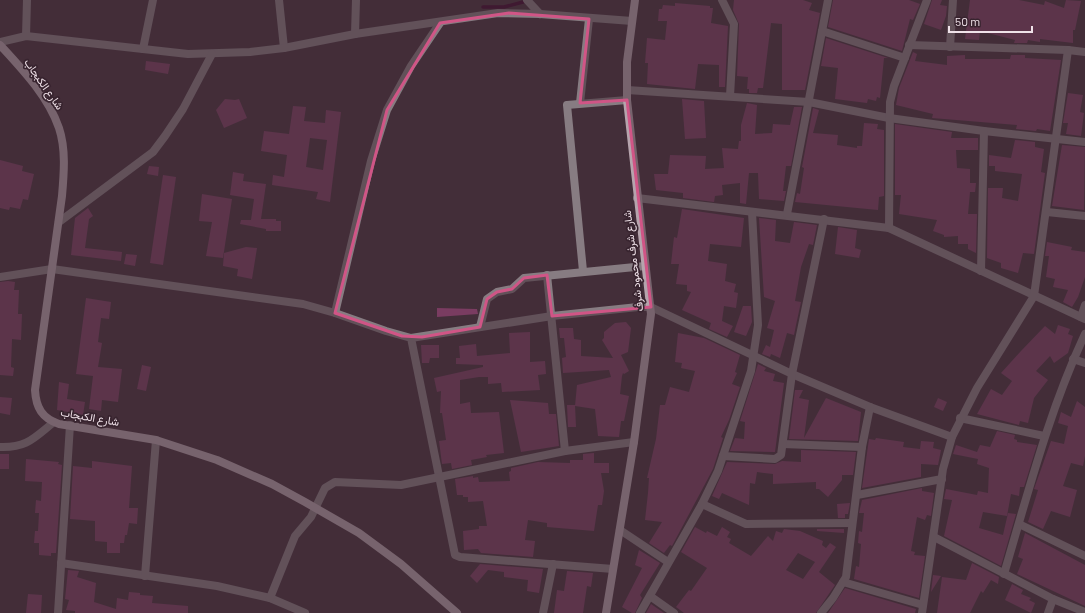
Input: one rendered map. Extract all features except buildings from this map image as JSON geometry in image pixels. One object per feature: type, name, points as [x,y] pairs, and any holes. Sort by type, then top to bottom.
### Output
[{"type":"main road","name":"شارع شرف محمود شرف","points":[[606,613],[634,442],[651,307],[637,198],[627,100],[632,21],[635,0]]},
{"type":"main road","name":"شارع الكبجاب","points":[[0,43],[36,87],[47,104],[59,129],[64,169],[59,222],[35,390],[38,408],[47,419],[54,422],[156,440],[236,468],[272,484],[358,533],[401,564],[457,613]]},
{"type":"street","points":[[26,36],[27,0]]},
{"type":"street","points":[[143,49],[153,0]]},
{"type":"street","points":[[279,0],[284,48]]},
{"type":"street","points":[[355,34],[356,0]]},
{"type":"street","points":[[527,0],[540,14]]},
{"type":"street","points":[[722,0],[734,24],[730,96]]},
{"type":"street","points":[[787,214],[828,0]]},
{"type":"street","points":[[889,228],[889,118],[891,94],[927,0]]},
{"type":"street","points":[[950,47],[953,0]]},
{"type":"street","points":[[0,43],[26,36],[188,54],[212,54],[284,48],[355,34],[440,23],[498,13],[540,14],[588,19],[632,21]]},
{"type":"street","points":[[580,103],[588,19]]},
{"type":"street","points":[[335,313],[371,161],[387,110],[411,66],[440,23]]},
{"type":"street","points":[[822,31],[905,58]]},
{"type":"street","points":[[909,45],[1068,50],[1085,52]]},
{"type":"street","points":[[843,582],[923,609],[945,460],[952,437],[976,388],[1034,296],[1047,212],[1068,50]]},
{"type":"street","points":[[59,222],[153,152],[182,109],[212,54]]},
{"type":"street","points":[[627,90],[809,102],[889,118],[1056,140],[1085,142]]},
{"type":"street","points":[[583,271],[567,105],[627,100]]},
{"type":"street","points":[[981,270],[984,131]]},
{"type":"street","points":[[637,198],[752,212],[787,214],[889,228],[1083,318],[1085,304]]},
{"type":"street","points":[[640,613],[702,504],[723,456],[755,356],[758,325],[752,212]]},
{"type":"street","points":[[1047,212],[1085,216]]},
{"type":"street","points":[[723,456],[777,459],[781,456],[792,374],[824,219]]},
{"type":"street","points":[[480,327],[487,299],[497,292],[512,289],[524,278],[547,274],[645,266]]},
{"type":"street","points":[[0,277],[52,269],[303,304],[411,338],[552,316],[651,307],[792,374],[870,408],[952,437]]},
{"type":"street","points":[[547,274],[565,451]]},
{"type":"street","points":[[1004,574],[1044,436],[1073,359],[1085,334]]},
{"type":"street","points":[[411,338],[454,553],[458,556],[613,569]]},
{"type":"street","points":[[1073,359],[1085,363]]},
{"type":"street","points":[[821,613],[843,582],[848,568],[862,447],[870,408]]},
{"type":"street","points":[[960,418],[1044,436]]},
{"type":"street","points":[[0,447],[16,447],[24,445],[54,422]]},
{"type":"street","points":[[58,613],[70,425]]},
{"type":"street","points":[[146,576],[156,440]]},
{"type":"street","points":[[270,598],[295,536],[311,517],[325,488],[335,482],[394,485],[565,451],[634,442]]},
{"type":"street","points":[[783,444],[862,447]]},
{"type":"street","points":[[857,495],[942,479]]},
{"type":"street","points":[[702,504],[746,524],[852,524]]},
{"type":"street","points":[[1019,524],[1085,556]]},
{"type":"street","points":[[620,530],[668,562]]},
{"type":"street","points":[[934,537],[1053,599],[1085,612]]},
{"type":"street","points":[[61,563],[217,586],[270,598],[305,613]]},
{"type":"street","points":[[543,613],[553,564]]},
{"type":"street","points":[[650,596],[674,613]]},
{"type":"street","points":[[1048,613],[1053,599]]},
{"type":"highlighted area","points":[[509,13],[589,19],[580,103],[627,100],[651,307],[552,316],[547,275],[524,278],[512,289],[497,292],[487,299],[480,327],[422,337],[402,336],[335,313],[387,110],[440,23]]},
{"type":"waterway","points":[[483,7],[504,7],[523,2]]}]
